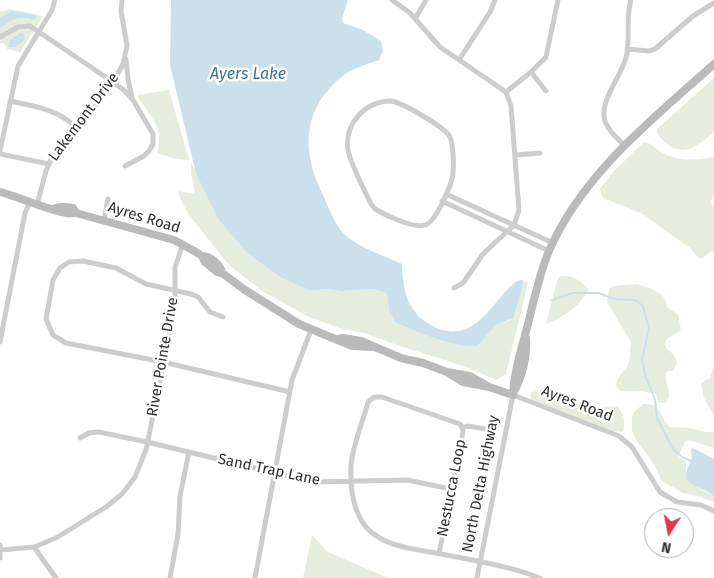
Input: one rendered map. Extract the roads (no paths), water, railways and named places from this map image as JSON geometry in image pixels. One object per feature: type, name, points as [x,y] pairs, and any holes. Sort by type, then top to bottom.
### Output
[{"type":"street","points":[[48,164],[0,153],[18,66],[52,10],[55,0]]},
{"type":"street","name":"Lakemont Drive","points":[[0,342],[25,213],[33,203],[48,164],[58,147],[75,126],[89,115],[113,82],[126,57],[122,0]]},
{"type":"street","points":[[392,0],[415,19],[437,44],[506,92],[511,106],[519,210],[514,225],[483,254],[463,283],[454,288]]},
{"type":"street","points":[[415,19],[426,0]]},
{"type":"street","points":[[459,60],[490,12],[495,0]]},
{"type":"street","points":[[506,92],[531,72],[547,53],[558,0]]},
{"type":"street","points":[[624,145],[608,126],[604,112],[624,64],[627,49],[627,15],[631,0]]},
{"type":"street","points":[[627,49],[649,51],[655,49],[693,16],[714,3]]},
{"type":"street","points":[[0,37],[20,26],[30,26],[125,91],[133,100],[153,134],[153,144],[149,151],[125,166]]},
{"type":"street","points":[[126,57],[128,79],[133,100]]},
{"type":"street","name":"North Delta Highway","points":[[477,578],[513,395],[516,368],[539,280],[549,251],[576,202],[624,145],[714,64]]},
{"type":"street","points":[[531,72],[546,91]]},
{"type":"street","points":[[10,101],[48,109],[67,119],[75,126]]},
{"type":"street","points":[[379,102],[396,102],[448,134],[451,141],[453,172],[442,201],[433,220],[420,226],[378,211],[373,206],[348,149],[350,130],[362,111],[379,102]]},
{"type":"street","points":[[516,155],[540,153]]},
{"type":"street","name":"Ayres Road","points":[[0,192],[57,211],[71,214],[76,213],[165,236],[202,256],[208,257],[220,267],[222,273],[261,301],[311,330],[352,346],[373,348],[401,358],[423,363],[447,372],[463,382],[489,387],[513,395],[619,436],[632,447],[660,492],[677,502],[701,506],[714,511]]},
{"type":"street","points":[[446,194],[553,243]]},
{"type":"street","points":[[104,220],[108,199]]},
{"type":"street","points":[[442,201],[549,251]]},
{"type":"street","name":"River Pointe Drive","points":[[0,547],[34,547],[56,538],[106,507],[122,494],[139,468],[144,459],[148,442],[175,307],[175,267],[182,244]]},
{"type":"street","points":[[223,317],[210,312],[195,296],[146,284],[116,268],[77,261],[65,265],[57,272],[53,280],[46,320],[53,335],[62,342],[164,362],[290,392]]},
{"type":"street","points":[[255,578],[290,392],[296,368],[311,330]]},
{"type":"street","name":"Nestucca Loop","points":[[352,482],[352,458],[368,402],[374,397],[382,397],[460,424],[462,428],[439,554]]},
{"type":"street","points":[[462,428],[468,426],[491,430]]},
{"type":"street","points":[[80,438],[89,433],[99,432],[148,442]]},
{"type":"street","name":"Sand Trap Lane","points":[[148,442],[318,483],[407,480],[451,489]]},
{"type":"street","points":[[170,578],[178,534],[180,496],[189,452]]},
{"type":"street","points":[[352,482],[353,498],[357,512],[371,532],[382,539],[395,545],[506,567],[540,578]]},
{"type":"street","points":[[0,547],[0,558]]},
{"type":"street","points":[[34,547],[56,578]]},
{"type":"water","name":"Ayers Lake","points":[[171,0],[348,0],[342,18],[343,23],[363,30],[381,41],[383,51],[379,60],[361,66],[344,75],[330,88],[320,102],[313,117],[309,132],[311,164],[332,216],[344,234],[350,239],[402,264],[403,282],[407,298],[415,312],[429,324],[442,330],[453,332],[472,326],[481,319],[512,285],[522,280],[523,284],[513,318],[496,325],[477,346],[459,345],[423,334],[395,322],[389,310],[387,294],[384,292],[373,289],[310,291],[280,277],[248,254],[218,219],[196,174],[170,65]]},
{"type":"water","points":[[11,11],[36,15],[37,18],[35,20],[16,19],[0,28],[0,18]]},
{"type":"water","points":[[23,33],[25,39],[15,47],[8,47],[9,41]]},
{"type":"water","points":[[693,448],[714,459],[714,496],[687,480],[686,475],[692,458],[691,450]]},
{"type":"waterway","points":[[552,300],[572,293],[598,293],[615,299],[635,300],[643,306],[649,329],[642,359],[645,375],[655,400],[657,418],[673,449],[682,457],[691,461]]}]
